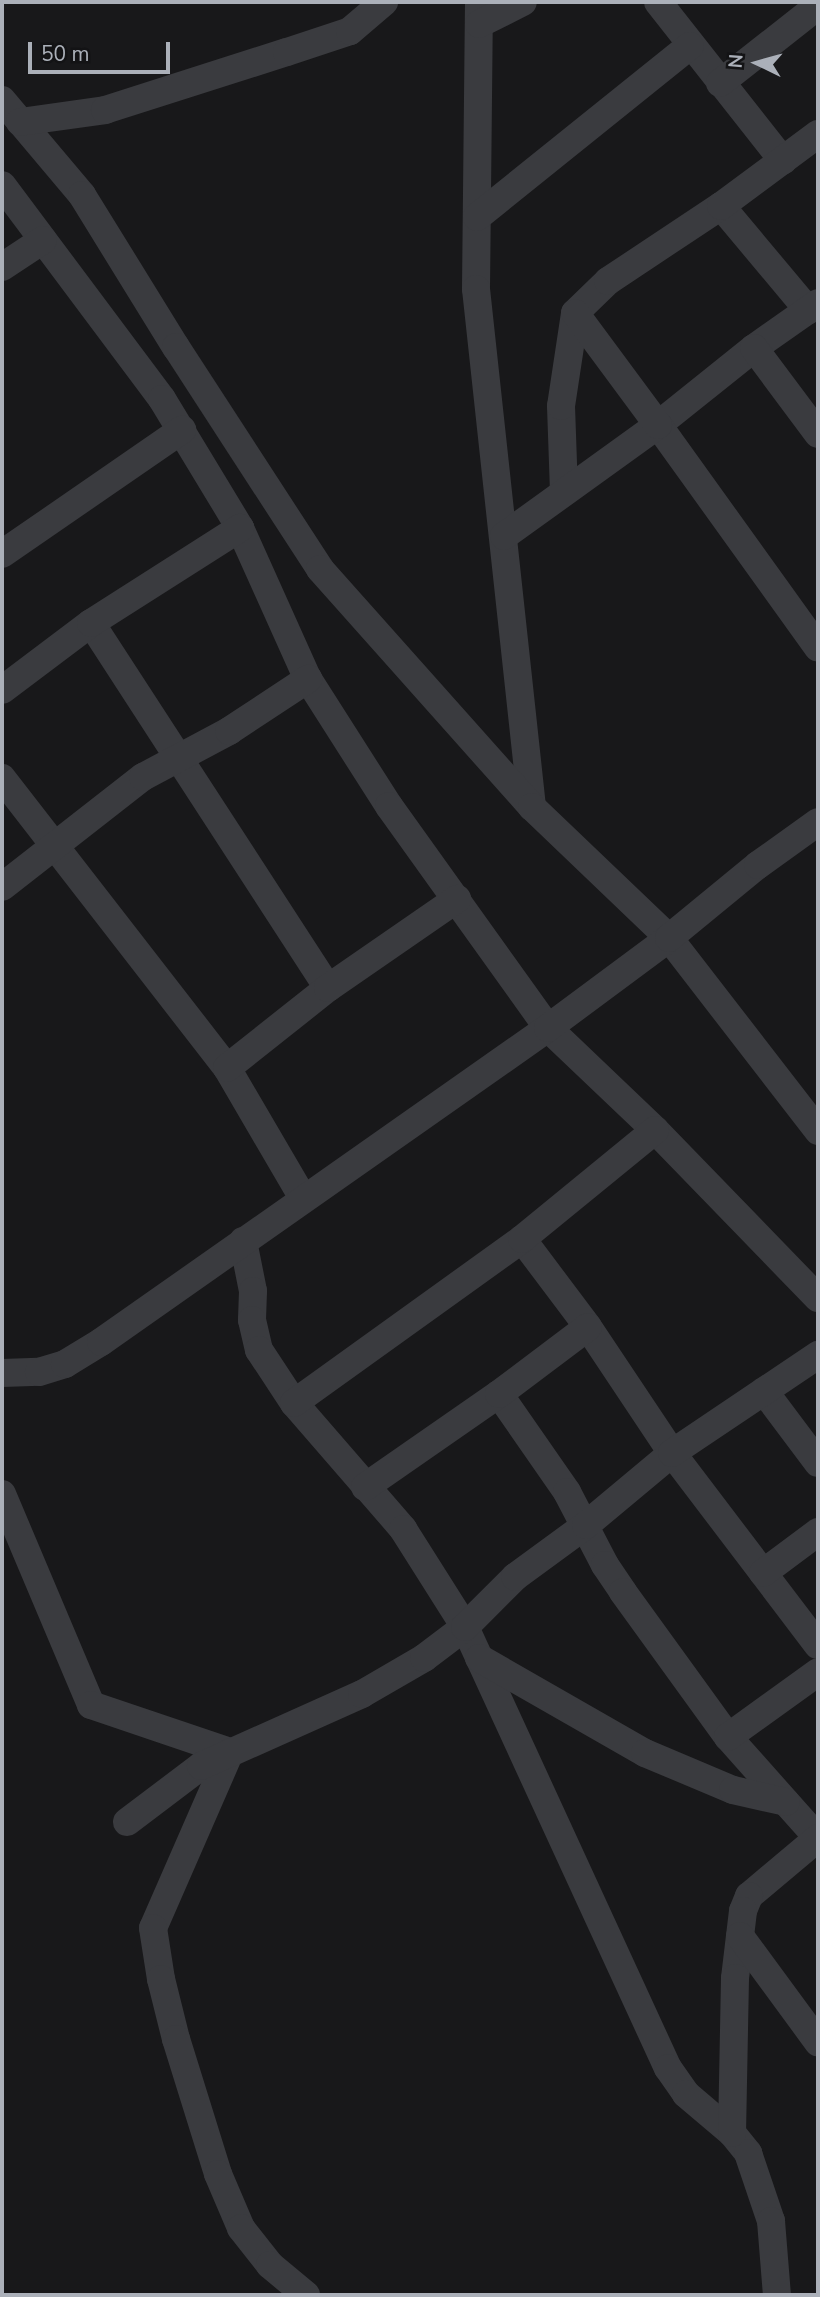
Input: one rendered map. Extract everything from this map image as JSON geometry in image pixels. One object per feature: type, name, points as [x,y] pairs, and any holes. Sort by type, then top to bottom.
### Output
[{"type":"street","points":[[20,122],[105,110],[288,52],[350,31],[384,2]]},
{"type":"street","points":[[523,2],[479,13],[476,289],[532,807]]},
{"type":"street","points":[[658,2],[783,161]]},
{"type":"street","points":[[720,83],[818,6]]},
{"type":"street","points":[[477,217],[691,46]]},
{"type":"street","points":[[2,100],[82,195],[176,347],[320,569],[532,807],[669,938],[818,1131]]},
{"type":"street","points":[[564,492],[561,406],[575,313],[608,281],[721,206],[818,134]]},
{"type":"street","points":[[2,185],[162,399],[240,528],[308,679],[388,806],[548,1028],[656,1130],[818,1298]]},
{"type":"street","points":[[504,536],[658,425],[754,348],[813,306],[721,206]]},
{"type":"street","points":[[2,268],[43,240]]},
{"type":"street","points":[[575,313],[818,646]]},
{"type":"street","points":[[754,348],[818,434]]},
{"type":"street","points":[[2,554],[182,430]]},
{"type":"street","points":[[2,690],[91,623],[240,528]]},
{"type":"street","points":[[91,623],[328,988]]},
{"type":"street","points":[[2,887],[117,796],[176,757],[229,731],[308,679]]},
{"type":"street","points":[[2,778],[227,1068],[303,1198]]},
{"type":"street","points":[[2,1373],[39,1372],[65,1364],[102,1342],[548,1028],[669,938],[758,865],[818,822]]},
{"type":"street","points":[[227,1068],[328,988],[457,899]]},
{"type":"street","points":[[294,1403],[522,1239],[656,1130]]},
{"type":"street","points":[[522,1239],[588,1328],[672,1453],[818,1645]]},
{"type":"street","points":[[243,1241],[253,1291],[252,1320],[259,1350],[294,1403],[403,1529],[466,1627],[668,2068],[686,2094],[732,2133],[748,2153],[768,2210],[777,2295]]},
{"type":"street","points":[[365,1487],[588,1328]]},
{"type":"street","points":[[127,1822],[201,1766],[362,1694],[424,1658],[466,1627],[515,1577],[586,1525],[672,1453],[818,1355]]},
{"type":"street","points":[[764,1391],[818,1463]]},
{"type":"street","points":[[499,1394],[560,1481],[586,1525],[605,1566],[623,1592],[729,1737],[818,1838],[749,1896],[743,1911],[736,1978],[732,2133]]},
{"type":"street","points":[[2,1494],[91,1705],[230,1752]]},
{"type":"street","points":[[763,1573],[818,1532]]},
{"type":"street","points":[[479,1658],[645,1753],[733,1790],[786,1802]]},
{"type":"street","points":[[729,1737],[818,1672]]},
{"type":"street","points":[[230,1752],[153,1928],[161,1979],[176,2039],[218,2174],[236,2217],[254,2248],[306,2295]]},
{"type":"street","points":[[740,1936],[818,2042]]}]
